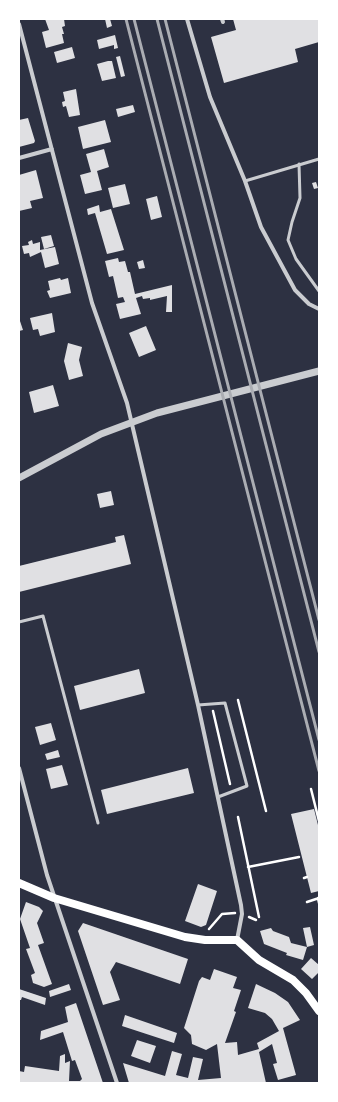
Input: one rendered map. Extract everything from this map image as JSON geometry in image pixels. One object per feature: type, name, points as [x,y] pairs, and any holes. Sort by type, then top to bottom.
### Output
[{"type":"main road","points":[[19,883],[54,898],[185,937],[205,940],[237,940],[259,960],[293,980],[306,993],[319,1011]]},
{"type":"street","points":[[187,19],[212,103],[245,181],[261,227],[291,283],[302,298],[309,304],[319,309]]},
{"type":"street","points":[[19,24],[92,303],[127,403],[132,422],[198,705],[242,914],[237,940]]},
{"type":"street","points":[[19,158],[52,149]]},
{"type":"street","points":[[19,478],[101,434],[157,412],[319,371]]},
{"type":"street","points":[[19,768],[54,898],[117,1083]]},
{"type":"lane","points":[[245,181],[319,159]]},
{"type":"lane","points":[[299,164],[300,198],[288,240],[296,259],[319,291]]},
{"type":"lane","points":[[19,622],[43,616],[98,823]]},
{"type":"lane","points":[[198,705],[225,703],[247,786],[218,797]]},
{"type":"path","points":[[238,700],[266,811]]},
{"type":"path","points":[[211,703],[232,792]]},
{"type":"path","points":[[311,789],[319,821]]},
{"type":"path","points":[[205,940],[204,934],[222,914],[242,914],[258,919],[238,817]]},
{"type":"path","points":[[248,867],[298,857]]},
{"type":"path","points":[[307,902],[318,898],[319,903]]},
{"type":"building","points":[[45,19],[64,19],[65,26],[62,27],[64,34],[62,34],[64,43],[46,48],[42,32],[49,30]]},
{"type":"building","points":[[105,19],[110,19],[112,26],[107,28]]},
{"type":"building","points":[[233,19],[319,19],[319,42],[295,49],[298,62],[224,83],[211,37],[236,30]]},
{"type":"building","points":[[115,35],[118,48],[114,49],[114,45],[99,49],[97,40]]},
{"type":"building","points":[[72,47],[75,58],[57,63],[54,52]]},
{"type":"building","points":[[120,56],[125,76],[121,77],[116,57]]},
{"type":"building","points":[[112,61],[116,78],[102,81],[97,64]]},
{"type":"building","points":[[76,89],[80,115],[69,117],[66,106],[63,107],[62,102],[65,101],[63,92]]},
{"type":"building","points":[[133,105],[135,112],[118,117],[116,109]]},
{"type":"building","points":[[28,118],[35,141],[34,143],[19,147],[19,120]]},
{"type":"building","points":[[105,120],[111,142],[83,149],[78,127]]},
{"type":"building","points":[[104,149],[109,167],[97,171],[102,190],[85,194],[80,175],[91,172],[86,154]]},
{"type":"building","points":[[36,170],[43,198],[30,201],[32,208],[19,211],[19,175]]},
{"type":"building","points":[[316,182],[318,188],[314,189],[312,183]]},
{"type":"building","points":[[125,184],[130,204],[113,208],[108,188]]},
{"type":"building","points":[[157,196],[162,217],[151,220],[146,199]]},
{"type":"building","points":[[99,205],[100,212],[111,209],[124,250],[107,254],[95,213],[88,215],[87,209]]},
{"type":"building","points":[[51,235],[54,246],[44,249],[41,237]]},
{"type":"building","points":[[32,240],[33,244],[40,242],[40,250],[55,247],[59,264],[45,268],[41,252],[30,257],[29,253],[24,254],[22,246],[29,245],[28,242]]},
{"type":"building","points":[[118,258],[119,262],[125,261],[128,272],[130,272],[135,294],[172,285],[172,312],[166,312],[167,296],[150,300],[150,298],[143,299],[142,296],[136,298],[141,314],[120,319],[116,304],[125,302],[123,297],[118,298],[113,276],[109,277],[105,261]]},
{"type":"building","points":[[143,260],[145,268],[139,269],[137,262]]},
{"type":"building","points":[[60,278],[61,280],[68,278],[71,293],[50,298],[47,291],[50,290],[48,281]]},
{"type":"building","points":[[52,313],[55,332],[40,336],[38,329],[33,330],[30,318]]},
{"type":"building","points":[[19,318],[23,330],[19,331]]},
{"type":"building","points":[[146,326],[156,350],[139,357],[129,333]]},
{"type":"building","points":[[68,343],[82,347],[79,360],[83,376],[69,380],[64,361]]},
{"type":"building","points":[[53,385],[59,406],[34,413],[29,392]]},
{"type":"building","points":[[111,491],[114,505],[100,508],[97,494]]},
{"type":"building","points":[[124,535],[131,564],[19,592],[19,566],[116,542],[115,537]]},
{"type":"building","points":[[139,669],[145,693],[80,710],[74,686]]},
{"type":"building","points":[[51,723],[56,740],[40,745],[35,727]]},
{"type":"building","points":[[58,750],[60,757],[47,760],[45,754]]},
{"type":"building","points":[[62,765],[68,785],[51,789],[46,769]]},
{"type":"building","points":[[188,768],[194,793],[107,814],[101,790]]},
{"type":"building","points":[[314,809],[319,829],[319,891],[311,893],[291,814]]},
{"type":"building","points":[[198,884],[217,891],[206,925],[201,927],[185,921]]},
{"type":"building","points":[[26,902],[39,907],[43,911],[37,923],[44,943],[38,945],[52,984],[44,987],[33,983],[31,975],[35,973],[26,949],[30,948],[20,919]]},
{"type":"building","points":[[83,923],[188,959],[180,984],[116,962],[110,972],[120,1000],[103,1005],[78,931]]},
{"type":"building","points":[[310,927],[314,945],[307,947],[303,928]]},
{"type":"building","points":[[271,928],[273,931],[289,937],[291,943],[307,947],[303,960],[286,955],[287,953],[264,944],[260,931]]},
{"type":"building","points":[[311,958],[319,965],[319,972],[312,979],[301,969]]},
{"type":"building","points":[[214,969],[237,977],[233,988],[241,990],[234,1011],[236,1012],[225,1043],[237,1042],[238,1055],[259,1049],[257,1043],[279,1031],[272,1019],[265,1013],[248,1008],[256,984],[275,993],[288,1002],[300,1020],[283,1028],[296,1075],[278,1080],[273,1064],[277,1063],[272,1044],[259,1052],[266,1083],[129,1083],[123,1063],[165,1076],[172,1051],[182,1054],[176,1075],[188,1078],[193,1057],[203,1059],[198,1080],[221,1078],[217,1044],[206,1050],[192,1044],[191,1035],[184,1028],[199,981],[202,977],[210,980]]},
{"type":"building","points":[[69,984],[71,990],[50,997],[49,991]]},
{"type":"building","points":[[19,989],[46,998],[45,1005],[22,997],[21,1000],[19,1000]]},
{"type":"building","points":[[76,1003],[103,1083],[19,1083],[19,1071],[24,1072],[25,1066],[59,1071],[60,1056],[65,1054],[65,1063],[70,1061],[69,1081],[80,1081],[82,1079],[75,1060],[72,1061],[63,1032],[40,1040],[41,1031],[68,1022],[65,1007]]},
{"type":"building","points":[[125,1015],[177,1033],[174,1043],[122,1026]]},
{"type":"building","points":[[137,1040],[156,1046],[150,1063],[131,1056]]},
{"type":"railway","points":[[126,19],[319,771]]},
{"type":"railway","points":[[134,19],[319,740]]},
{"type":"railway","points":[[157,19],[319,652]]},
{"type":"railway","points":[[165,19],[319,620]]}]
